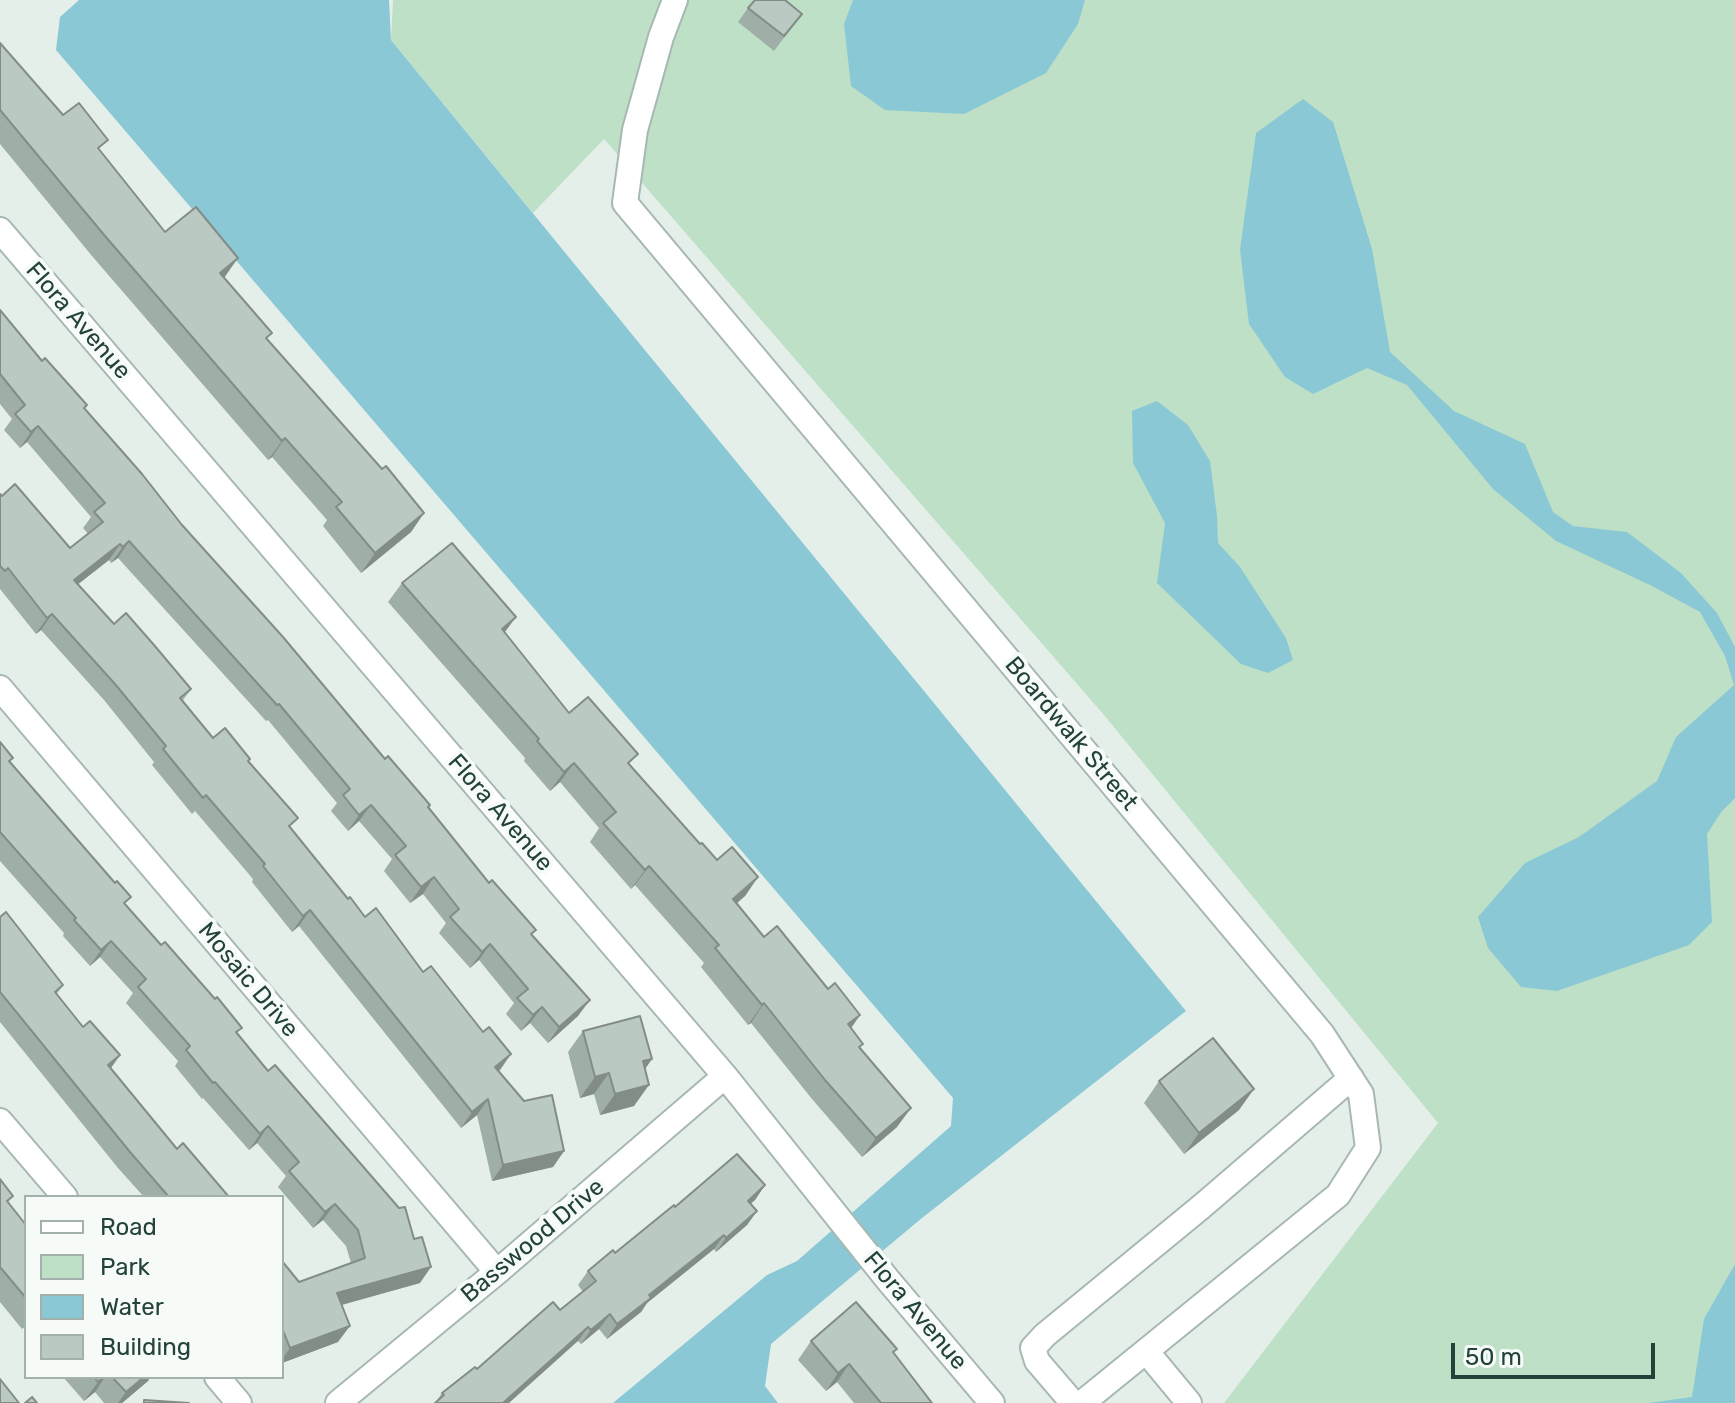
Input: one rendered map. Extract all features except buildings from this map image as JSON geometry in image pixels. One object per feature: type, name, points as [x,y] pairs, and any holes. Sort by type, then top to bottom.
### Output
[{"type":"street","name":"Boardwalk Street","points":[[675,0],[661,37],[635,130],[625,203],[1312,1022],[1361,1094],[1368,1148],[1338,1195],[1082,1403]]},
{"type":"street","name":"Flora Avenue","points":[[0,230],[725,1076],[888,1280],[992,1403]]},
{"type":"street","name":"Mosaic Drive","points":[[0,688],[497,1272]]},
{"type":"street","name":"Basswood Drive","points":[[338,1403],[497,1272],[725,1076]]},
{"type":"street","points":[[1073,1403],[1037,1361],[1033,1348],[1351,1078]]},
{"type":"street","points":[[0,1121],[63,1195]]},
{"type":"street","points":[[1146,1351],[1189,1403]]},
{"type":"street","points":[[219,1379],[239,1403]]},
{"type":"green space","points":[[393,0],[1735,0],[1735,1403],[1224,1403],[1438,1123],[1104,715],[604,139],[533,213],[391,40]]},
{"type":"water","points":[[79,0],[389,0],[391,40],[1186,1011],[922,1218],[771,1344],[765,1386],[778,1403],[613,1403],[767,1275],[797,1261],[951,1126],[953,1098],[56,50],[60,17]]},
{"type":"water","points":[[853,0],[1085,0],[1078,24],[1046,73],[964,114],[885,110],[851,86],[844,24]]},
{"type":"water","points":[[1303,99],[1333,122],[1372,249],[1390,352],[1454,411],[1525,444],[1553,512],[1573,526],[1627,532],[1681,573],[1717,613],[1735,647],[1735,798],[1707,834],[1712,922],[1689,945],[1557,991],[1521,987],[1488,948],[1478,917],[1525,863],[1579,837],[1657,781],[1676,737],[1734,685],[1725,656],[1700,612],[1556,541],[1493,489],[1407,385],[1367,368],[1313,394],[1285,377],[1249,324],[1240,250],[1256,133]]},
{"type":"water","points":[[1157,401],[1188,425],[1210,461],[1218,543],[1240,567],[1286,638],[1293,660],[1268,673],[1241,664],[1157,583],[1165,523],[1133,463],[1132,411]]},
{"type":"water","points":[[1735,1264],[1735,1403],[1649,1403],[1692,1397],[1704,1319]]}]
